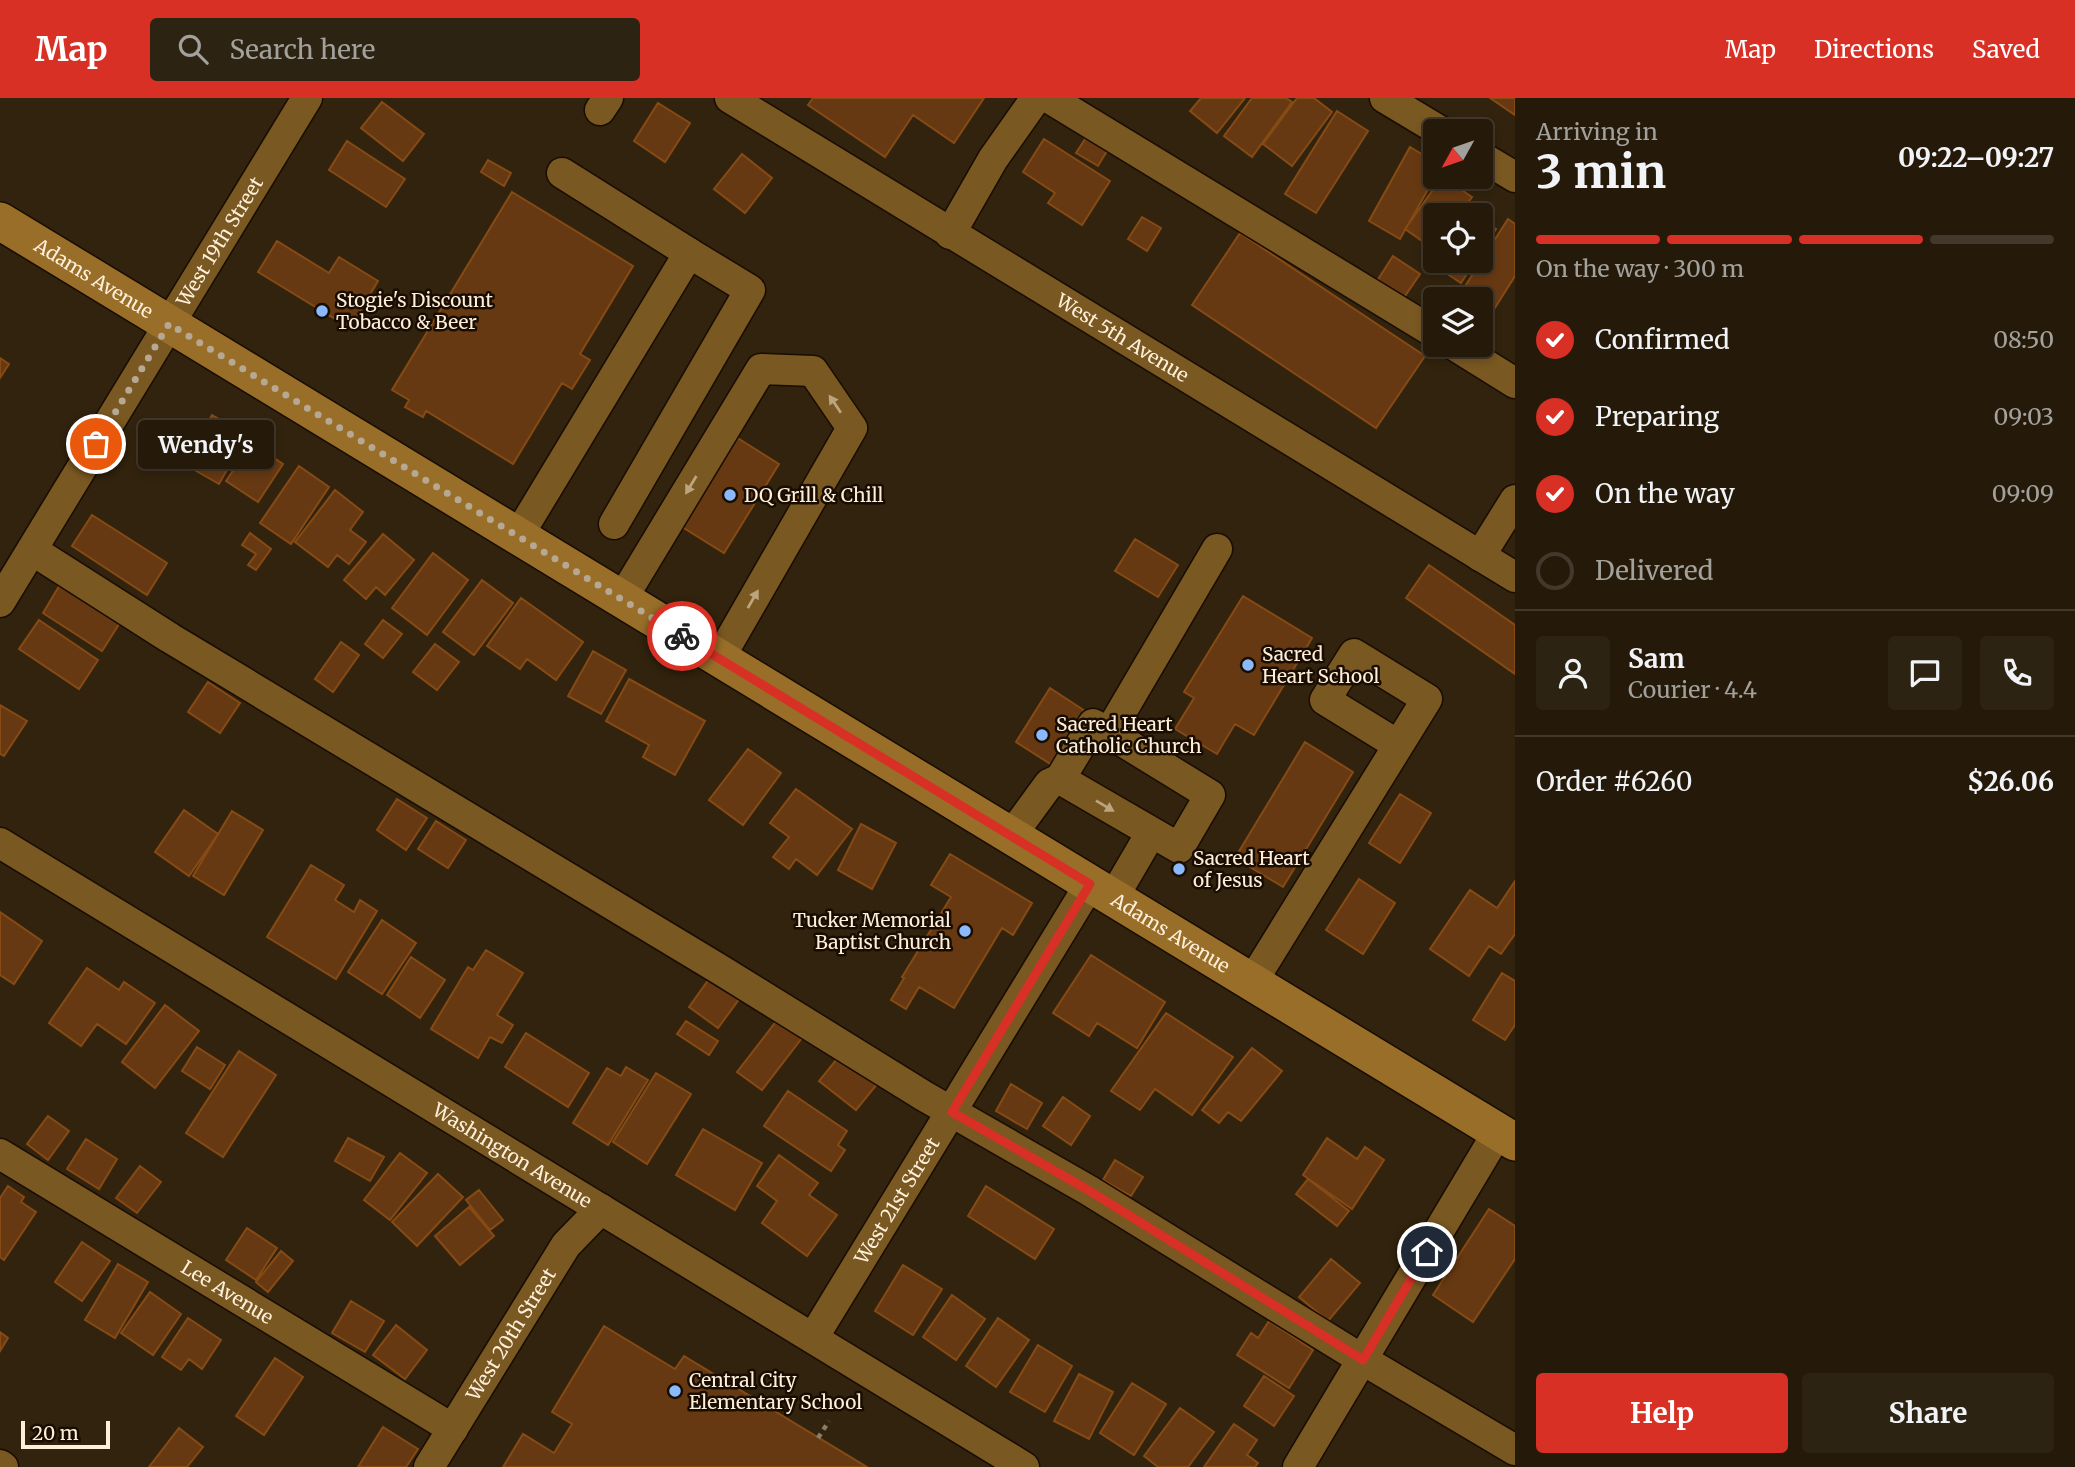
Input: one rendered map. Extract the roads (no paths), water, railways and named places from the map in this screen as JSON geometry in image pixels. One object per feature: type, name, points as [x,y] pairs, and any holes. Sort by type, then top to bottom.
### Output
[{"type":"main road","name":"Adams Avenue","points":[[0,221],[1507,1137]]},
{"type":"street","name":"West 19th Street","points":[[0,602],[307,98]]},
{"type":"street","name":"West 5th Avenue","points":[[730,98],[1515,578]]},
{"type":"street","points":[[950,234],[993,159],[1036,98]]},
{"type":"street","points":[[1049,98],[1423,326]]},
{"type":"street","points":[[1385,98],[1423,121]]},
{"type":"street","points":[[1493,164],[1515,177]]},
{"type":"street","points":[[562,173],[750,290],[614,524]]},
{"type":"street","points":[[518,537],[689,253]]},
{"type":"street","points":[[1473,357],[1515,383]]},
{"type":"street","points":[[622,599],[761,369],[813,371],[852,428],[719,659]]},
{"type":"street","points":[[1480,556],[1515,500]]},
{"type":"street","points":[[32,550],[170,638],[1515,1450]]},
{"type":"street","points":[[1109,733],[1217,550]]},
{"type":"street","points":[[1011,836],[1049,783],[1060,779],[1093,724],[1210,795],[1179,848],[1060,779]]},
{"type":"street","points":[[1252,982],[1398,745]]},
{"type":"street","name":"West 21st Street","points":[[813,1338],[952,1112],[1101,891],[1151,833]]},
{"type":"street","name":"Washington Avenue","points":[[0,843],[1024,1467]]},
{"type":"street","points":[[1298,1467],[1363,1360],[1507,1137]]},
{"type":"street","name":"Lee Avenue","points":[[0,1154],[453,1429]]},
{"type":"street","name":"West 20th Street","points":[[429,1467],[566,1245],[601,1209]]},
{"type":"place","name":"Stogie's Discount Tobacco & Beer","points":[[322,311]]},
{"type":"place","name":"Wendy's","points":[[96,444]]},
{"type":"place","name":"DQ Grill & Chill","points":[[730,495]]},
{"type":"place","name":"Sacred Heart School","points":[[1248,665]]},
{"type":"place","name":"Sacred Heart Catholic Church","points":[[1042,735]]},
{"type":"place","name":"Sacred Heart of Jesus","points":[[1179,869]]},
{"type":"place","name":"Tucker Memorial Baptist Church","points":[[965,931]]},
{"type":"place","name":"Central City Elementary School","points":[[675,1391]]}]
